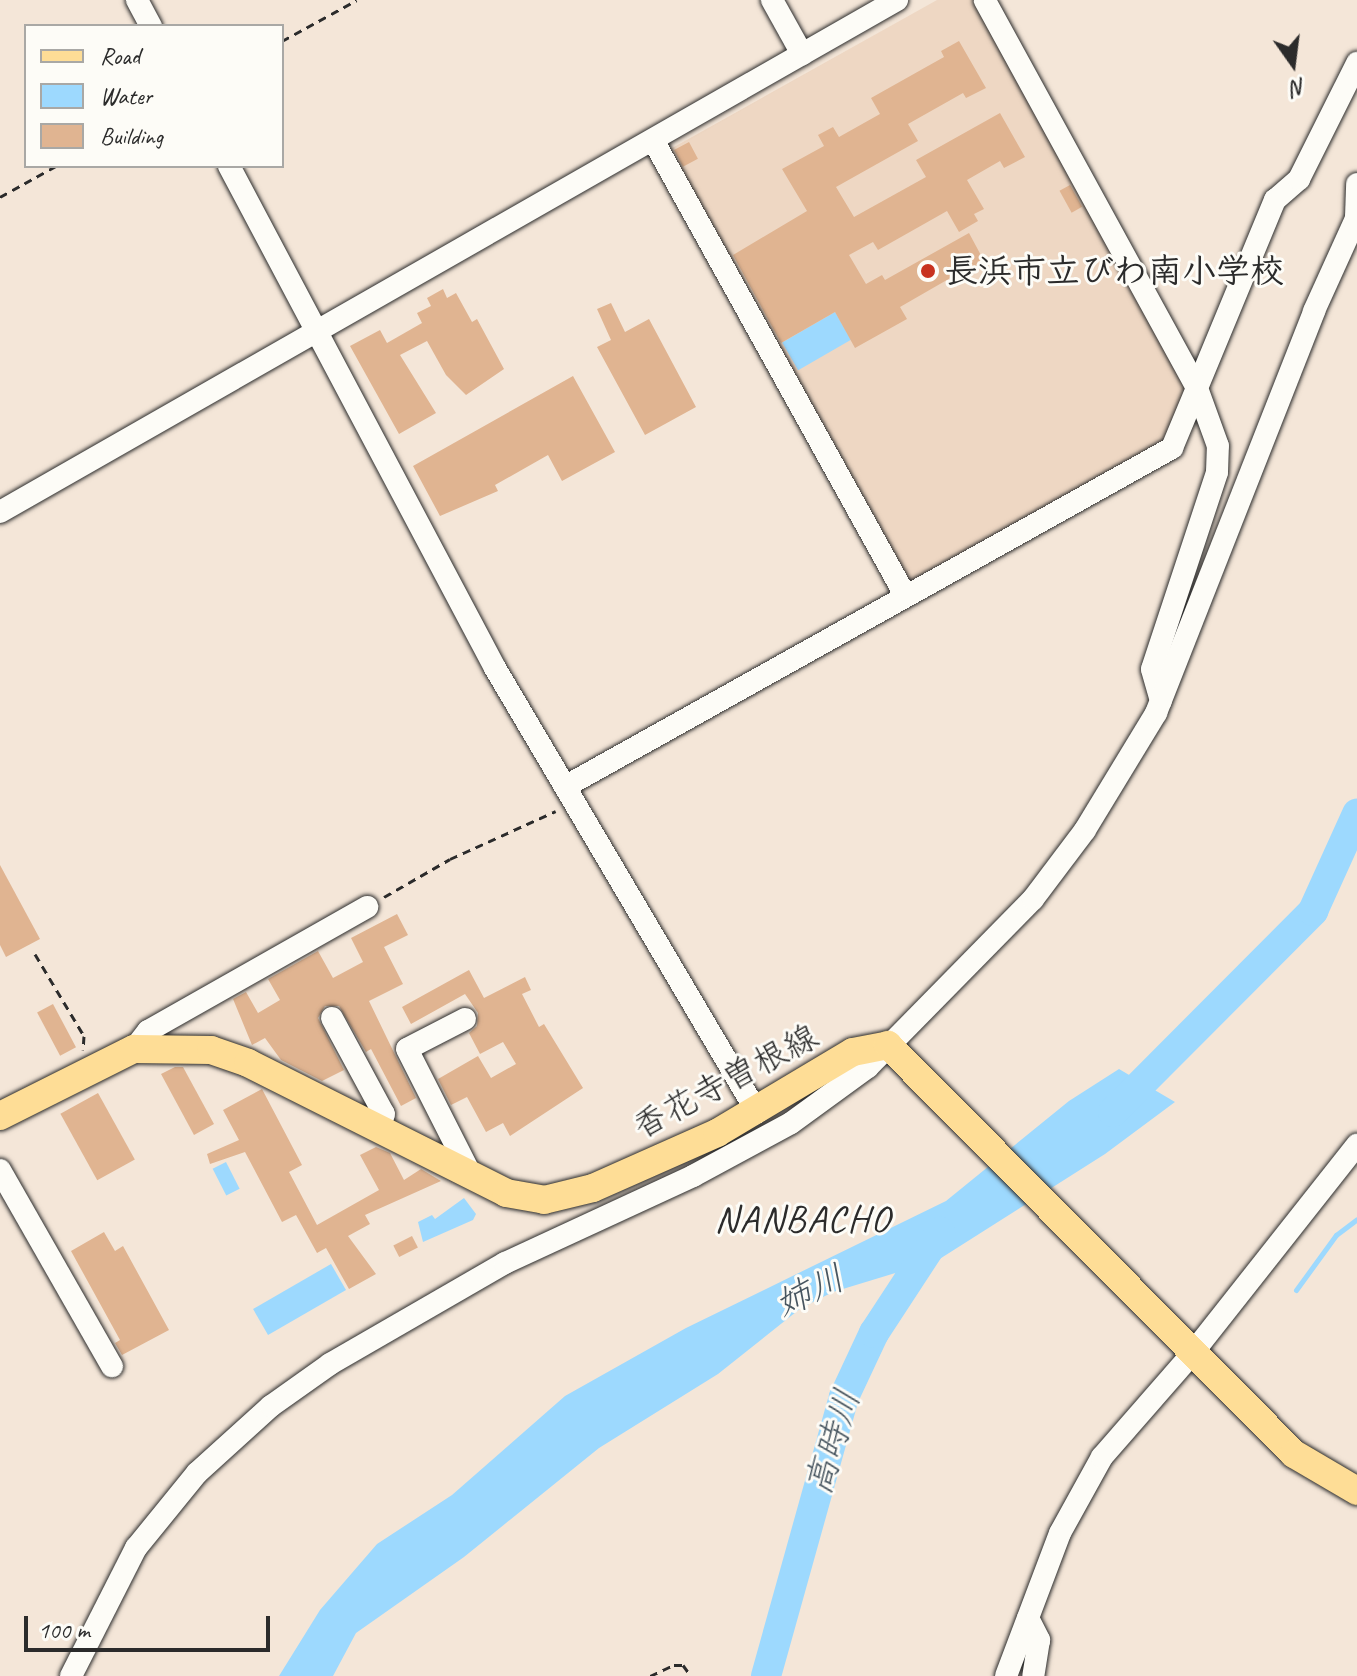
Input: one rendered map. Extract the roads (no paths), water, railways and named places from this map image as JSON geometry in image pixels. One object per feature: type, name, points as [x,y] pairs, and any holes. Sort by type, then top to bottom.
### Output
[{"type":"main road","name":"香花寺曽根線","points":[[0,1116],[134,1049],[211,1050],[248,1063],[519,1197],[558,1199],[593,1188],[757,1112],[853,1052],[897,1053]]},
{"type":"main road","points":[[897,1053],[1184,1348],[1294,1454],[1357,1491]]},
{"type":"street","points":[[137,0],[150,24]]},
{"type":"street","points":[[772,0],[802,54]]},
{"type":"street","points":[[0,512],[897,0]]},
{"type":"street","points":[[985,0],[1197,388],[1218,446],[1217,472],[1152,669],[1161,701]]},
{"type":"street","points":[[572,793],[905,595],[1172,448],[1275,200],[1299,179],[1357,63]]},
{"type":"street","points":[[653,140],[905,595]]},
{"type":"street","points":[[230,168],[318,328],[495,668],[572,793],[757,1112]]},
{"type":"street","points":[[71,1676],[136,1548],[197,1473],[271,1406],[330,1364],[505,1263],[693,1176],[791,1123],[897,1053],[1033,899],[1092,819],[1161,701],[1357,217],[1357,184]]},
{"type":"street","points":[[134,1049],[148,1031],[367,907]]},
{"type":"street","points":[[332,1018],[384,1114],[379,1129]]},
{"type":"street","points":[[465,1019],[407,1049],[471,1175]]},
{"type":"street","points":[[1006,1676],[1060,1533],[1102,1457],[1184,1348],[1357,1145]]},
{"type":"street","points":[[0,1170],[112,1366]]},
{"type":"street","points":[[1028,1618],[1039,1640],[1033,1676]]},
{"type":"water","points":[[835,312],[851,340],[798,370],[782,342]]},
{"type":"water","points":[[1119,1069],[1175,1102],[1105,1154],[938,1260],[833,1292],[801,1308],[718,1374],[599,1448],[464,1557],[356,1633],[333,1676],[279,1676],[320,1610],[377,1544],[452,1495],[565,1396],[686,1328],[946,1201],[1069,1101]]},
{"type":"water","points":[[226,1162],[240,1189],[226,1196],[213,1169]]},
{"type":"water","points":[[464,1198],[476,1214],[473,1220],[423,1242],[418,1222],[432,1215],[435,1219]]},
{"type":"water","points":[[331,1264],[346,1290],[268,1335],[253,1309]]},
{"type":"waterway","name":"姉川","points":[[1113,1112],[1313,911],[1357,814]]},
{"type":"waterway","points":[[1296,1290],[1336,1235],[1357,1219]]},
{"type":"waterway","name":"高時川","points":[[766,1676],[844,1397],[874,1333],[940,1232]]},
{"type":"place","name":"長浜市立びわ南小学校","points":[[928,271]]},
{"type":"district","name":"NANBACHO","points":[[803,1219]]}]
